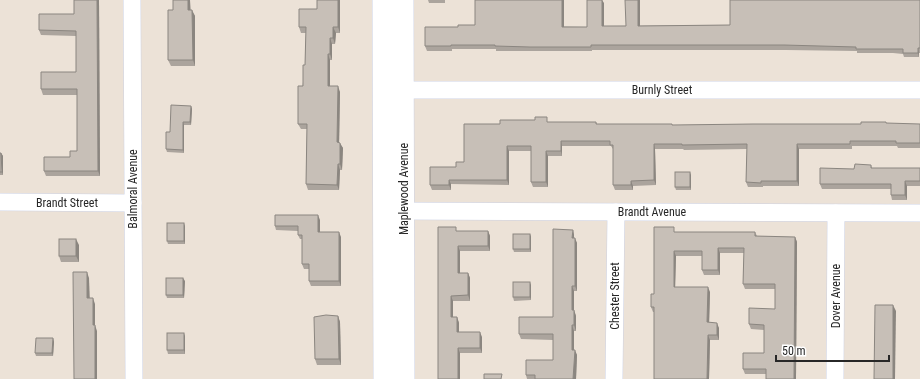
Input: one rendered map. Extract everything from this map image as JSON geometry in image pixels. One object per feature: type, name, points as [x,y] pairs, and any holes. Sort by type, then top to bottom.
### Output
[{"type":"street","name":"Balmoral Avenue","points":[[132,0],[134,379]]},
{"type":"street","name":"Maplewood Avenue","points":[[382,0],[384,379]]},
{"type":"street","name":"Maplewood Avenue","points":[[403,0],[404,379]]},
{"type":"street","name":"Burnly Street","points":[[383,90],[920,90]]},
{"type":"street","name":"Brandt Street","points":[[0,202],[133,203]]},
{"type":"street","name":"Brandt Avenue","points":[[383,211],[920,213]]},
{"type":"street","name":"Chester Street","points":[[614,379],[616,212]]},
{"type":"street","name":"Dover Avenue","points":[[835,379],[836,213]]},
{"type":"building","points":[[74,0],[97,0],[98,171],[44,171],[44,157],[70,157],[70,151],[77,151],[77,89],[41,89],[41,72],[76,72],[76,31],[39,30],[39,14],[74,14]]},
{"type":"building","points":[[173,0],[188,0],[188,10],[192,10],[193,60],[168,60],[168,10],[173,10]]},
{"type":"building","points":[[317,0],[338,0],[338,27],[333,27],[333,38],[330,38],[330,54],[328,54],[328,86],[338,86],[337,142],[340,143],[340,164],[338,164],[337,185],[306,184],[307,124],[298,124],[298,86],[303,86],[306,27],[299,27],[299,9],[317,9]]},
{"type":"building","points":[[475,0],[562,0],[562,27],[587,27],[587,0],[602,0],[602,26],[626,26],[625,0],[638,0],[638,26],[730,25],[730,0],[920,0],[920,48],[918,48],[918,53],[903,53],[903,49],[856,49],[856,47],[784,45],[591,45],[591,47],[530,47],[495,45],[425,46],[425,27],[458,27],[458,25],[475,25]]},
{"type":"building","points":[[171,105],[191,106],[190,122],[183,122],[183,150],[166,149],[166,132],[170,132]]},
{"type":"building","points":[[535,117],[547,117],[547,122],[596,122],[596,124],[861,124],[861,122],[886,122],[920,124],[920,143],[896,143],[896,141],[850,141],[850,144],[797,144],[797,181],[761,181],[761,183],[746,182],[747,144],[654,144],[654,180],[631,181],[631,185],[613,185],[613,145],[610,145],[610,141],[561,141],[561,151],[546,151],[546,182],[531,182],[531,146],[507,146],[507,180],[449,180],[449,185],[430,185],[430,167],[456,167],[456,162],[464,162],[464,124],[500,124],[500,120],[535,120]]},
{"type":"building","points":[[1,153],[2,172],[0,172]]},
{"type":"building","points":[[855,164],[871,165],[871,168],[920,168],[920,181],[905,181],[905,195],[891,195],[891,184],[820,184],[820,168],[854,169]]},
{"type":"building","points":[[675,172],[690,172],[690,187],[675,187]]},
{"type":"building","points":[[275,215],[318,215],[318,232],[339,232],[339,281],[309,281],[309,264],[302,264],[302,235],[298,235],[298,226],[275,226]]},
{"type":"building","points":[[167,223],[184,223],[184,241],[167,241]]},
{"type":"building","points":[[438,227],[456,227],[456,231],[488,231],[488,246],[458,246],[458,273],[468,273],[468,295],[451,296],[451,317],[457,317],[457,332],[480,332],[480,348],[458,348],[458,379],[438,379]]},
{"type":"building","points":[[654,227],[674,227],[674,232],[755,232],[755,236],[795,237],[794,379],[766,379],[766,369],[743,369],[743,353],[764,353],[764,325],[749,324],[749,308],[775,309],[775,284],[743,284],[744,248],[718,248],[718,270],[702,270],[702,251],[674,251],[674,287],[708,287],[707,322],[717,323],[717,335],[708,335],[707,379],[654,379],[654,307],[651,307],[651,294],[654,294]]},
{"type":"building","points":[[553,229],[573,230],[572,238],[575,238],[575,286],[572,286],[572,310],[574,310],[574,325],[572,325],[572,350],[575,350],[573,379],[535,379],[535,375],[526,375],[526,360],[553,360],[553,334],[519,334],[519,317],[553,317]]},
{"type":"building","points":[[513,234],[530,234],[530,249],[513,249]]},
{"type":"building","points":[[59,239],[76,239],[76,256],[59,256]]},
{"type":"building","points":[[73,272],[87,272],[87,298],[93,298],[93,325],[95,325],[95,379],[74,379]]},
{"type":"building","points":[[166,278],[183,278],[183,295],[166,295]]},
{"type":"building","points":[[513,282],[530,282],[530,297],[513,297]]},
{"type":"building","points":[[875,305],[893,305],[893,379],[874,379]]},
{"type":"building","points":[[326,315],[338,316],[339,359],[315,359],[314,317]]},
{"type":"building","points":[[167,333],[184,333],[184,350],[167,350]]},
{"type":"building","points":[[36,338],[53,338],[52,353],[35,353]]},
{"type":"building","points":[[484,374],[502,374],[501,379],[484,379]]}]
